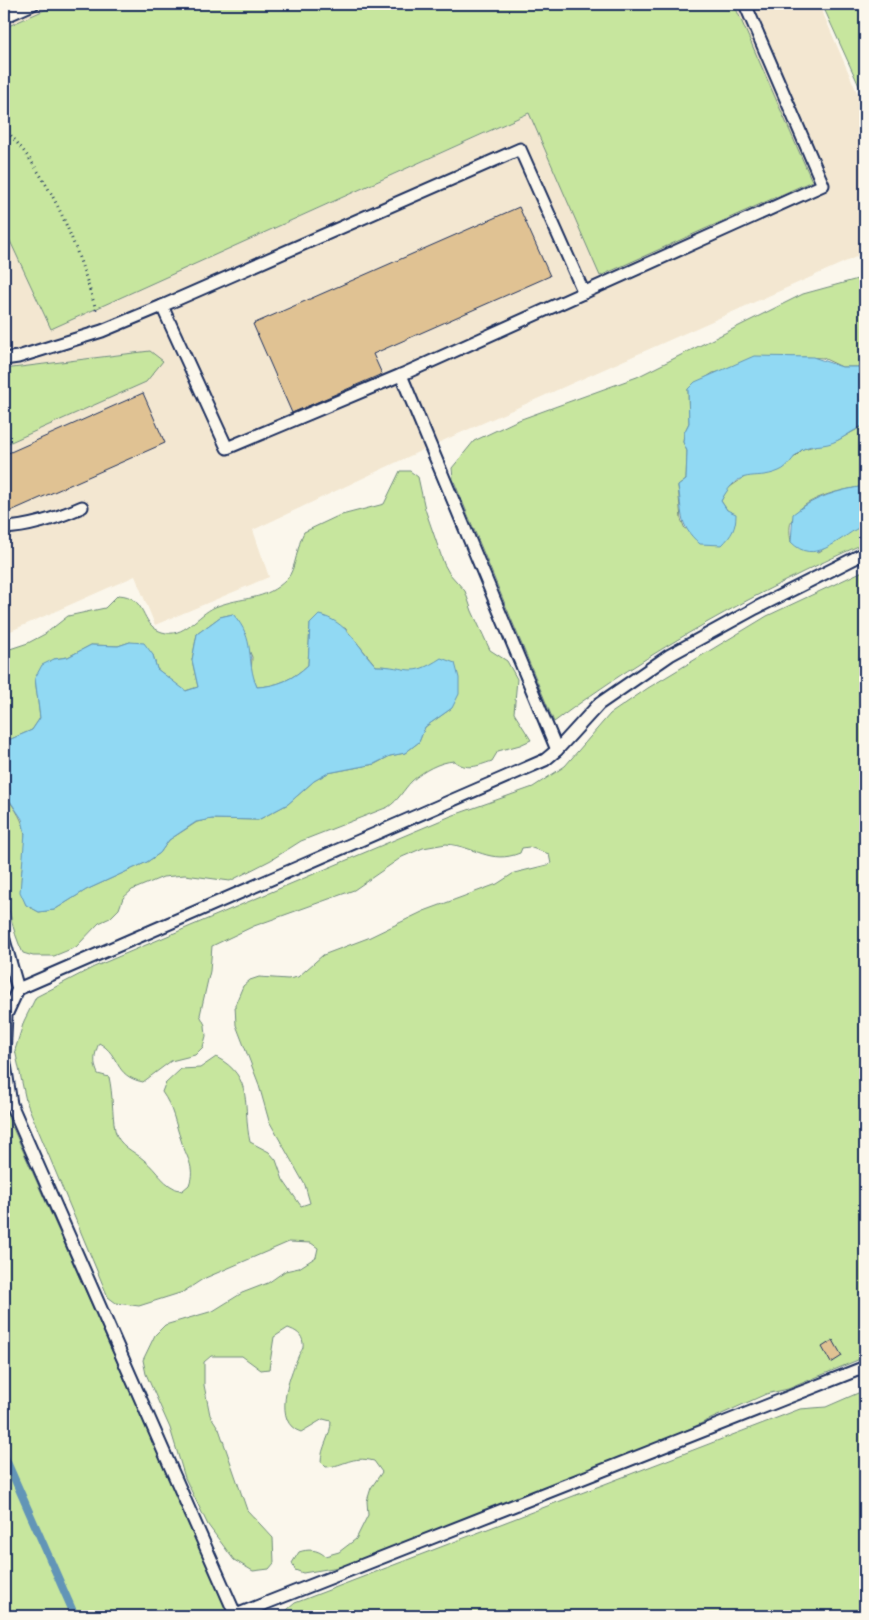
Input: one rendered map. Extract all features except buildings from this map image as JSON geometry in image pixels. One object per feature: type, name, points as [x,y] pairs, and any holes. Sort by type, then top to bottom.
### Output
[{"type":"lane","points":[[4,17],[33,4]]},
{"type":"lane","points":[[162,306],[227,448],[401,375],[823,185],[745,4]]},
{"type":"lane","points":[[4,359],[18,357],[102,331],[520,148],[584,293]]},
{"type":"lane","points":[[401,375],[557,750]]},
{"type":"lane","points":[[4,528],[17,527],[55,518],[82,507]]},
{"type":"lane","points":[[18,989],[545,760],[557,750],[598,704],[670,655],[756,608],[865,553]]},
{"type":"lane","points":[[4,940],[18,989],[6,1015],[4,1056],[11,1104],[236,1616],[865,1367]]},
{"type":"path","points":[[4,128],[45,181],[65,218],[102,331]]},
{"type":"shaded area","points":[[4,4],[58,4],[4,28]]},
{"type":"shaded area","points":[[734,4],[819,4],[865,111],[865,253],[431,446],[253,530],[269,577],[155,625],[135,576],[4,634],[4,445],[146,382],[137,352],[4,369],[4,228],[51,329],[530,113],[600,276],[812,181]]},
{"type":"green space","points":[[58,4],[734,4],[812,181],[600,276],[529,113],[51,329],[4,228],[4,28]]},
{"type":"green space","points":[[822,4],[855,4],[865,10],[865,99]]},
{"type":"green space","points":[[865,277],[865,367],[842,367],[823,358],[803,357],[713,373],[688,389],[689,423],[684,433],[683,442],[687,451],[686,480],[678,486],[681,519],[685,529],[727,510],[721,501],[727,489],[746,476],[756,474],[795,457],[803,449],[838,440],[865,425],[865,486],[823,496],[803,506],[796,513],[791,522],[790,529],[791,542],[819,552],[865,521],[865,543],[744,602],[705,624],[628,671],[554,722],[453,479],[452,468],[474,441],[516,421],[637,377],[803,294]]},
{"type":"green space","points":[[150,351],[163,361],[146,382],[4,445],[4,369]]},
{"type":"green space","points":[[400,471],[410,471],[418,477],[425,509],[444,564],[449,573],[465,591],[490,650],[507,661],[517,679],[514,713],[531,740],[498,751],[492,761],[482,765],[468,767],[454,761],[432,768],[412,781],[388,807],[301,841],[271,860],[230,881],[185,875],[163,877],[132,890],[123,898],[119,909],[110,918],[99,923],[76,947],[54,956],[33,956],[23,953],[10,915],[7,895],[4,854],[4,792],[19,815],[24,830],[25,849],[21,885],[26,905],[39,912],[54,910],[86,890],[147,862],[160,853],[169,840],[197,822],[212,819],[258,820],[288,804],[314,781],[328,773],[375,764],[390,756],[405,753],[419,742],[425,727],[452,708],[429,666],[409,671],[376,666],[345,628],[310,624],[308,665],[285,681],[257,687],[251,673],[252,657],[233,614],[220,617],[197,634],[192,660],[198,687],[185,691],[157,669],[153,655],[130,642],[118,646],[91,645],[68,657],[54,659],[35,678],[40,718],[32,730],[4,742],[4,651],[28,643],[45,634],[68,616],[105,608],[118,595],[134,600],[155,628],[162,632],[170,633],[184,629],[215,607],[270,592],[290,575],[304,532],[338,516],[384,504]]},
{"type":"green space","points":[[865,570],[865,1357],[788,1389],[766,1394],[669,1438],[345,1566],[303,1573],[295,1570],[292,1563],[299,1552],[312,1550],[325,1556],[339,1552],[356,1539],[368,1515],[367,1501],[371,1488],[382,1472],[374,1461],[366,1459],[326,1467],[321,1462],[331,1421],[323,1419],[301,1432],[292,1427],[287,1419],[285,1399],[294,1366],[303,1345],[300,1335],[288,1328],[274,1337],[269,1369],[261,1370],[242,1356],[211,1356],[204,1362],[204,1385],[210,1415],[219,1429],[247,1510],[273,1538],[274,1563],[269,1569],[253,1571],[234,1560],[208,1525],[185,1478],[170,1428],[146,1374],[143,1360],[155,1335],[165,1325],[213,1311],[242,1293],[268,1283],[285,1271],[299,1268],[316,1257],[318,1248],[311,1243],[289,1242],[203,1279],[183,1292],[139,1306],[116,1303],[108,1297],[26,1101],[15,1050],[24,1021],[36,997],[94,967],[451,816],[533,787],[565,766],[610,714],[648,688],[767,616]],"holes":[[[446,844],[456,845],[483,854],[500,857],[520,853],[522,848],[529,847],[549,854],[551,864],[514,873],[497,884],[424,911],[368,938],[323,955],[298,977],[288,979],[259,977],[250,980],[243,986],[235,1005],[236,1025],[258,1082],[269,1121],[305,1185],[310,1203],[301,1206],[283,1180],[276,1160],[269,1152],[250,1142],[242,1083],[237,1074],[216,1057],[200,1068],[181,1069],[165,1084],[162,1092],[171,1109],[190,1162],[191,1179],[189,1185],[182,1191],[175,1189],[165,1182],[149,1164],[119,1140],[115,1130],[109,1077],[98,1074],[95,1066],[95,1055],[99,1043],[111,1053],[127,1075],[143,1082],[171,1061],[195,1055],[203,1047],[206,1036],[205,1025],[200,1015],[210,971],[212,946],[254,926],[354,890],[402,857],[423,848]]]},
{"type":"green space","points":[[4,1102],[8,1117],[230,1616],[4,1616]]},
{"type":"green space","points":[[865,1390],[865,1616],[280,1616],[295,1603],[800,1409],[826,1407]]},
{"type":"water","points":[[754,356],[813,357],[842,367],[865,367],[865,425],[833,443],[810,446],[801,450],[779,471],[747,477],[734,483],[721,501],[727,510],[736,514],[731,534],[722,545],[700,544],[684,524],[678,486],[686,480],[687,451],[683,442],[684,433],[689,423],[688,389],[695,382]]},
{"type":"water","points":[[865,486],[865,521],[860,527],[835,543],[817,551],[800,549],[791,542],[793,514],[809,503],[827,495]]},
{"type":"water","points":[[233,614],[245,633],[248,642],[257,687],[285,681],[308,665],[310,624],[319,615],[329,618],[344,628],[376,666],[415,670],[441,658],[455,663],[459,678],[459,694],[452,708],[425,727],[419,742],[405,753],[390,756],[374,764],[328,773],[314,781],[288,804],[258,820],[212,819],[196,822],[169,840],[160,853],[147,862],[86,890],[54,910],[39,912],[26,905],[20,892],[25,833],[22,819],[4,792],[4,742],[32,730],[40,718],[35,678],[42,665],[54,659],[68,657],[91,645],[118,646],[130,642],[144,643],[153,655],[157,669],[186,691],[198,687],[192,660],[197,634],[220,617]]},
{"type":"waterway","points":[[4,1455],[75,1616]]}]
